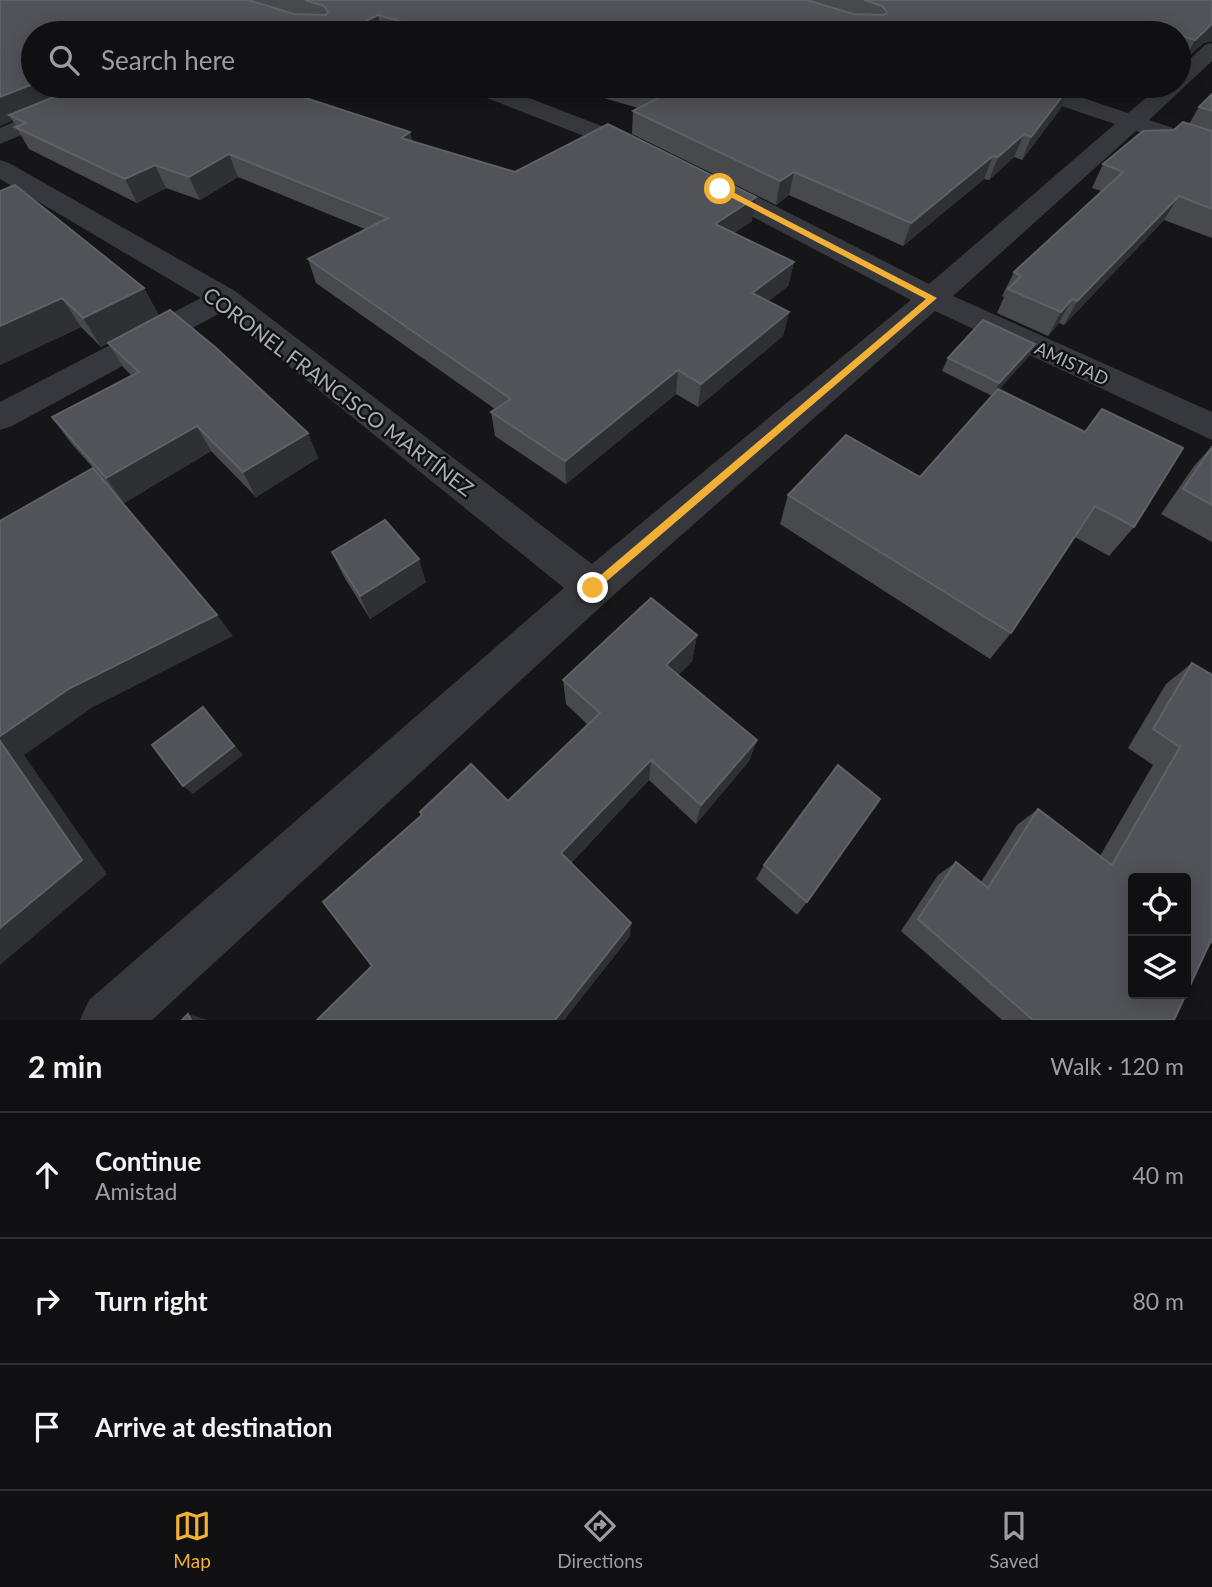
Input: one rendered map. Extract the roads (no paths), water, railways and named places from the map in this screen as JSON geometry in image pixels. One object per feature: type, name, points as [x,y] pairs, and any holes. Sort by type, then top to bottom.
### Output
[{"type":"street","points":[[1191,70],[1212,50]]},
{"type":"street","points":[[0,137],[90,98]]},
{"type":"street","name":"AMISTAD","points":[[509,98],[627,143],[932,298],[1212,427]]},
{"type":"street","points":[[1062,98],[1212,149]]},
{"type":"street","points":[[109,1020],[593,588],[932,298],[1160,98]]},
{"type":"street","name":"CORONEL FRANCISCO MARTÍNEZ","points":[[0,168],[224,298],[593,588]]},
{"type":"street","points":[[0,417],[224,298]]}]
